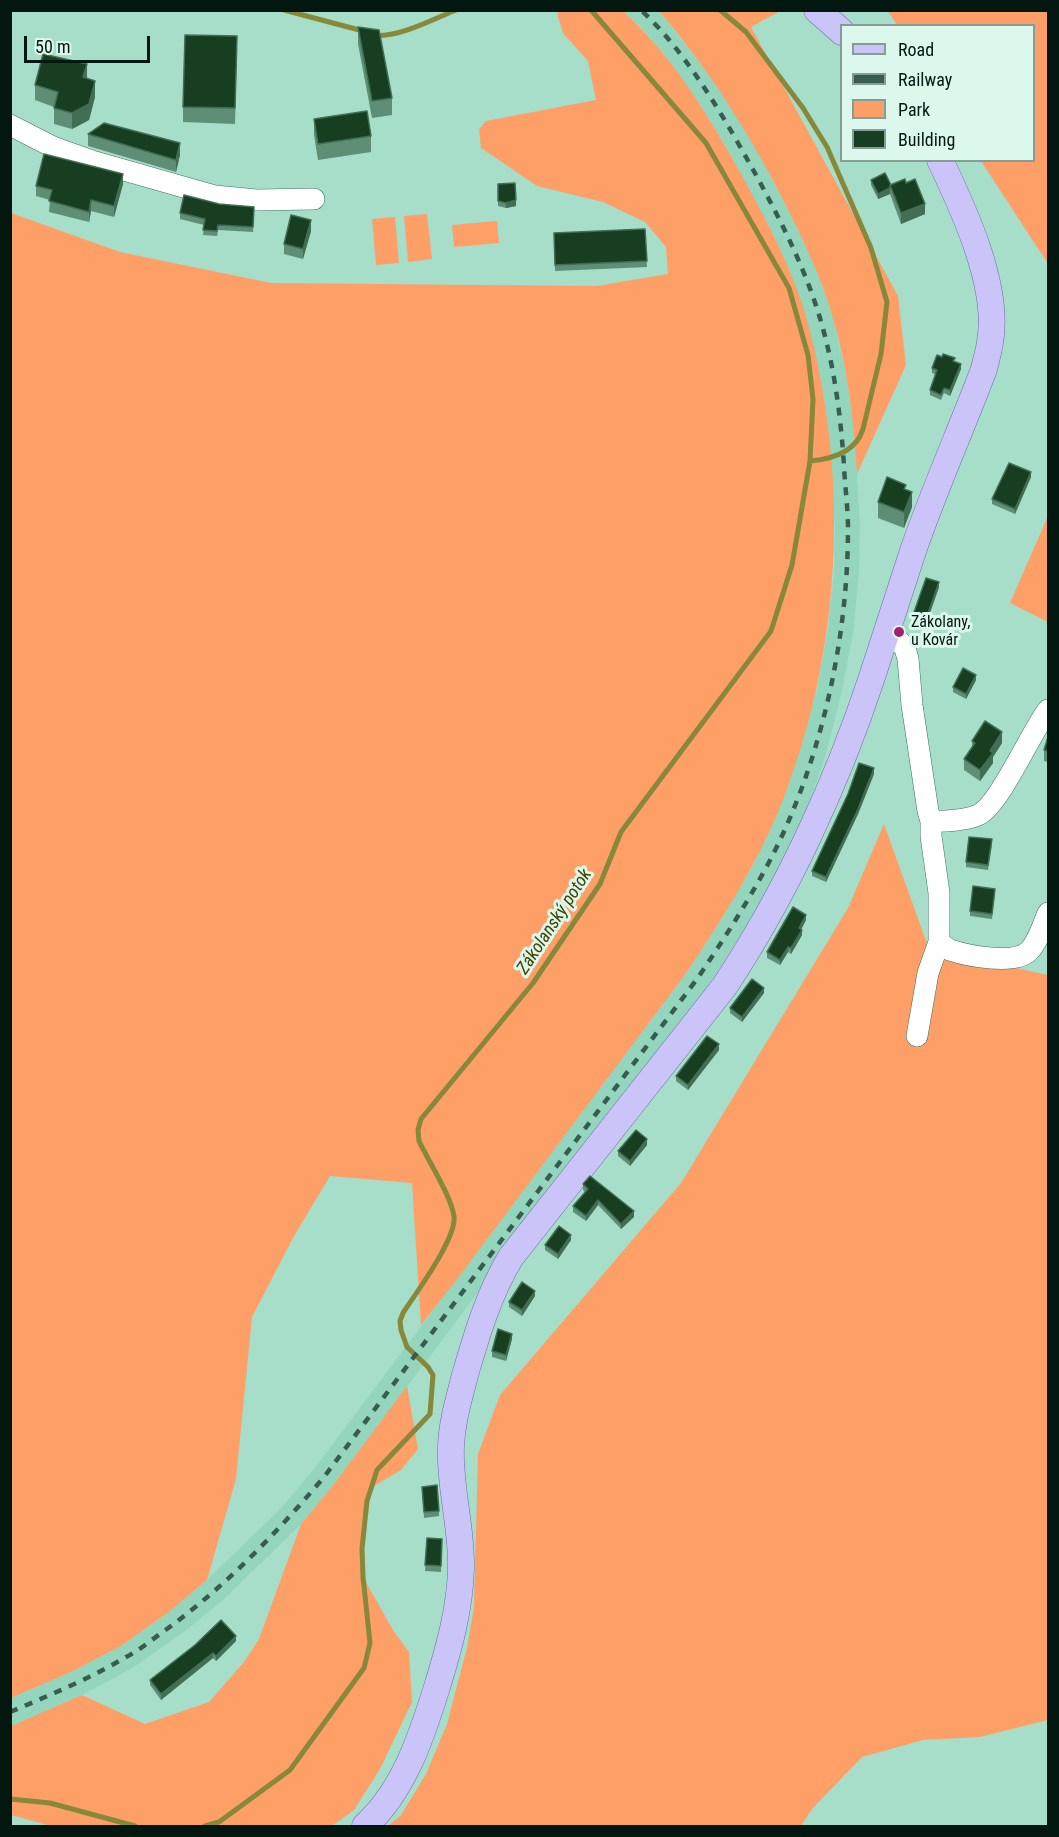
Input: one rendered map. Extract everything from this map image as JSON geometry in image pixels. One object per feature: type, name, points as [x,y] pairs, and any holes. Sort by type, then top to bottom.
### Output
[{"type":"main road","points":[[817,10],[840,30]]},
{"type":"main road","points":[[365,1827],[379,1813],[403,1777],[423,1731],[448,1649],[458,1605],[461,1566],[451,1448],[454,1418],[472,1349],[492,1293],[511,1257],[724,987],[751,946],[815,823],[856,720],[914,549],[984,369],[991,341],[989,301],[984,271],[956,193],[941,162]]},
{"type":"street","points":[[10,125],[64,152],[215,196],[256,200],[314,200]]},
{"type":"street","points":[[886,634],[898,640],[905,648],[908,659],[912,705],[931,821],[939,893],[939,942],[928,973],[917,1036]]},
{"type":"street","points":[[931,821],[942,822],[979,815],[993,801],[1048,710]]},
{"type":"street","points":[[939,942],[948,950],[983,956],[1018,957],[1029,951],[1048,913]]},
{"type":"shaded area","points":[[623,11],[659,11],[718,86],[743,125],[799,231],[818,273],[834,322],[847,380],[855,437],[860,528],[859,573],[853,633],[841,695],[826,754],[807,808],[779,871],[708,986],[334,1484],[301,1524],[224,1599],[185,1631],[134,1667],[82,1695],[11,1726],[11,1698],[71,1672],[121,1646],[170,1611],[207,1580],[282,1507],[314,1469],[687,972],[756,860],[817,689],[828,629],[834,571],[835,528],[829,439],[794,282],[777,242],[721,138],[697,100],[667,58],[639,25]]},
{"type":"green space","points":[[561,10],[623,11],[659,49],[691,91],[745,181],[782,254],[805,311],[822,389],[830,448],[834,507],[833,566],[828,625],[818,684],[803,741],[784,797],[764,843],[728,909],[701,951],[421,1325],[412,1183],[330,1176],[294,1236],[252,1317],[236,1479],[207,1580],[170,1611],[121,1646],[71,1672],[11,1698],[11,213],[120,252],[271,283],[596,286],[668,274],[666,247],[645,222],[603,202],[537,186],[481,148],[479,129],[486,121],[596,100],[588,61],[563,33],[557,14]]},
{"type":"green space","points":[[659,11],[780,11],[751,27],[898,296],[906,365],[857,474],[852,416],[843,359],[824,290],[811,258],[781,196],[740,123],[694,55]]},
{"type":"green space","points":[[888,11],[1048,11],[1048,264],[982,162],[1035,162],[1035,24],[896,24]]},
{"type":"green space","points":[[427,214],[432,259],[408,262],[404,216]]},
{"type":"green space","points":[[395,217],[399,263],[376,265],[372,219]]},
{"type":"green space","points":[[497,221],[499,243],[454,247],[452,225]]},
{"type":"green space","points":[[1048,516],[1048,622],[1010,603]]},
{"type":"green space","points":[[884,824],[929,949],[1048,975],[1048,1720],[980,1737],[923,1740],[862,1757],[812,1809],[801,1826],[388,1826],[401,1815],[426,1774],[447,1724],[467,1648],[474,1607],[478,1454],[500,1395],[681,1183],[848,908]]},
{"type":"green space","points":[[407,1386],[418,1449],[401,1470],[372,1487],[364,1532],[363,1577],[393,1630],[409,1652],[412,1702],[380,1769],[354,1810],[332,1826],[51,1826],[11,1815],[11,1726],[82,1695],[145,1724],[209,1702],[244,1662],[259,1639],[301,1524],[334,1484]]},
{"type":"building","points":[[358,27],[379,30],[392,98],[372,101]]},
{"type":"building","points":[[185,35],[237,36],[235,108],[183,107]]},
{"type":"building","points":[[43,54],[87,64],[83,77],[95,81],[89,104],[72,113],[54,108],[58,92],[35,85]]},
{"type":"building","points":[[367,111],[371,136],[318,144],[314,119]]},
{"type":"building","points":[[104,123],[180,143],[176,160],[88,134]]},
{"type":"building","points":[[44,154],[123,174],[114,206],[91,200],[89,212],[49,201],[52,190],[36,186]]},
{"type":"building","points":[[885,173],[891,185],[890,188],[878,194],[871,180]]},
{"type":"building","points":[[905,179],[906,183],[915,179],[925,204],[901,213],[890,185]]},
{"type":"building","points":[[515,183],[516,200],[506,203],[498,201],[498,184]]},
{"type":"building","points":[[184,195],[219,204],[254,207],[253,227],[218,225],[217,231],[203,230],[205,219],[180,213]]},
{"type":"building","points":[[291,215],[311,220],[303,249],[284,244]]},
{"type":"building","points":[[645,229],[647,261],[555,265],[554,233]]},
{"type":"building","points":[[943,354],[955,358],[953,361],[961,364],[950,390],[944,388],[941,395],[930,390],[937,370],[932,368],[937,355],[942,357]]},
{"type":"building","points":[[1009,463],[1031,472],[1015,509],[992,499]]},
{"type":"building","points":[[887,477],[906,485],[904,489],[912,492],[904,512],[878,502]]},
{"type":"building","points":[[926,578],[939,582],[925,622],[912,618]]},
{"type":"building","points":[[963,668],[976,675],[966,694],[953,687]]},
{"type":"building","points":[[985,721],[1002,732],[990,751],[993,753],[980,770],[964,759],[975,743],[972,741]]},
{"type":"building","points":[[1048,737],[1048,751],[1044,750]]},
{"type":"building","points":[[859,763],[874,768],[858,809],[826,877],[812,871],[848,794]]},
{"type":"building","points":[[969,837],[992,839],[988,865],[966,862]]},
{"type":"building","points":[[973,886],[995,889],[992,914],[970,911]]},
{"type":"building","points":[[793,907],[806,915],[799,928],[802,930],[780,960],[767,952]]},
{"type":"building","points":[[752,979],[764,988],[742,1017],[730,1008]]},
{"type":"building","points":[[707,1036],[719,1044],[688,1085],[676,1076]]},
{"type":"building","points":[[636,1130],[647,1139],[630,1161],[618,1151]]},
{"type":"building","points":[[590,1176],[634,1211],[621,1224],[598,1200],[586,1216],[573,1206],[588,1189],[583,1184]]},
{"type":"building","points":[[559,1226],[571,1235],[558,1254],[545,1245]]},
{"type":"building","points":[[522,1282],[535,1291],[522,1310],[509,1302]]},
{"type":"building","points":[[498,1329],[512,1334],[506,1355],[492,1351]]},
{"type":"building","points":[[437,1485],[439,1511],[424,1512],[422,1487]]},
{"type":"building","points":[[427,1538],[442,1539],[441,1566],[425,1565]]},
{"type":"building","points":[[221,1620],[236,1636],[216,1656],[213,1653],[161,1694],[150,1680],[195,1645]]},
{"type":"waterway","name":"Zákolanský potok","points":[[284,10],[363,31]]},
{"type":"waterway","name":"Zákolanský potok","points":[[375,35],[405,31],[456,10]]},
{"type":"waterway","points":[[591,10],[706,143],[789,288],[808,355],[813,399],[810,461]]},
{"type":"waterway","name":"Zákolanský potok","points":[[205,1826],[219,1822],[290,1770],[364,1668],[370,1643],[362,1549],[367,1501],[377,1470],[430,1414],[433,1375],[407,1347],[400,1321],[443,1251],[453,1226],[452,1207],[419,1141],[418,1130],[421,1119],[533,983],[600,884],[621,832],[771,631],[792,565],[810,461],[835,456],[849,449],[860,437],[863,429],[881,354],[887,302],[871,248],[827,147],[803,108],[746,32],[720,10]]},
{"type":"waterway","name":"Zákolanský potok","points":[[10,1799],[50,1803],[135,1826]]},
{"type":"railway","points":[[10,1712],[112,1665],[139,1649],[183,1617],[247,1561],[324,1477],[697,979],[734,923],[767,866],[786,828],[802,787],[827,702],[843,615],[847,572],[848,521],[843,448],[837,395],[830,360],[816,305],[801,267],[756,175],[690,67],[658,27],[641,10]]},
{"type":"place","name":"Zákolany, u Kovár","points":[[899,632]]}]
